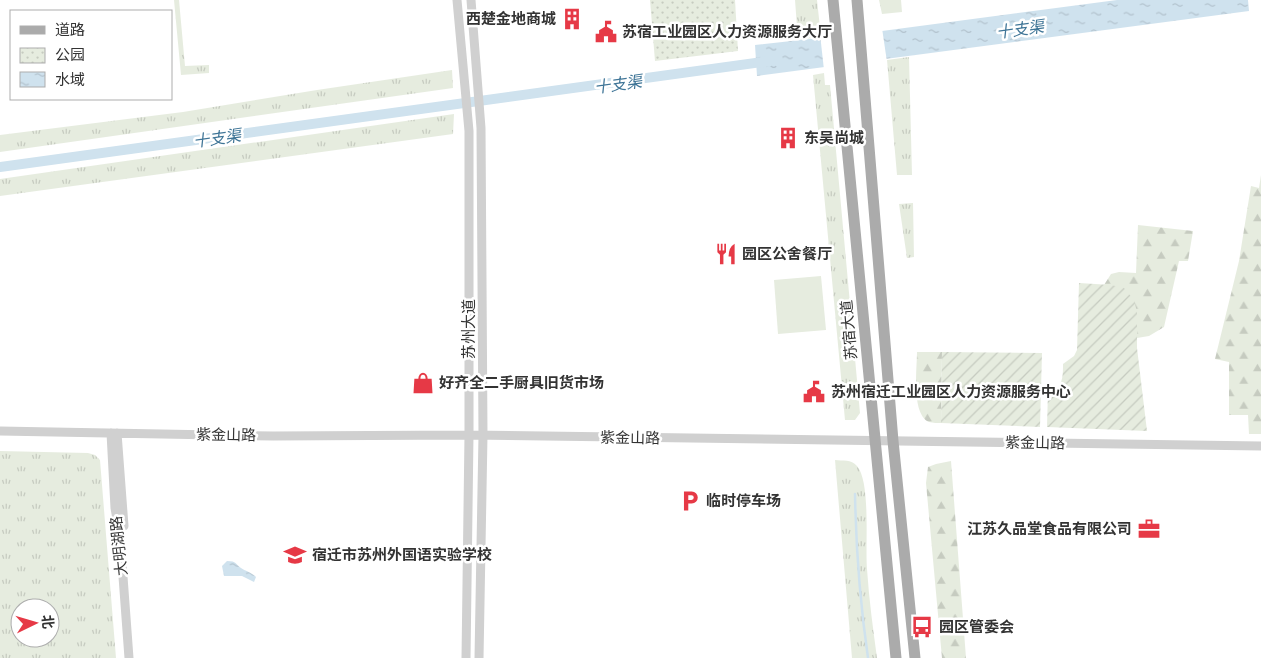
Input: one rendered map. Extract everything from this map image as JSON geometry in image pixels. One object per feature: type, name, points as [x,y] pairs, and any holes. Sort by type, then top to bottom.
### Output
[{"type":"main road","name":"苏宿大道","points":[[833,0],[896,658]]},
{"type":"main road","points":[[857,0],[893,441],[915,658]]},
{"type":"street","name":"苏州大道","points":[[457,0],[469,132],[469,435],[466,658]]},
{"type":"street","name":"苏州大道","points":[[470,0],[481,128],[483,435],[480,658]]},
{"type":"street","name":"紫金山路","points":[[0,431],[273,436],[483,435],[1261,446]]},
{"type":"street","name":"大明湖路","points":[[114,433],[114,491],[120,536],[129,658]]},
{"type":"street","name":"大明湖路","points":[[114,433],[133,658]]},
{"type":"green space","points":[[174,0],[179,0],[185,66],[209,65],[209,73],[181,75]]},
{"type":"green space","points":[[650,0],[735,0],[738,51],[655,61]]},
{"type":"green space","points":[[795,0],[817,0],[821,37],[798,40]]},
{"type":"green space","points":[[879,0],[901,0],[902,12],[882,14]]},
{"type":"green space","points":[[909,57],[912,175],[897,175],[887,60]]},
{"type":"green space","points":[[452,70],[453,88],[0,152],[0,135],[183,112]]},
{"type":"green space","points":[[824,73],[825,85],[830,85],[860,413],[855,420],[845,420],[813,75]]},
{"type":"green space","points":[[454,114],[453,134],[0,196],[0,179]]},
{"type":"green space","points":[[1261,175],[1261,434],[1249,434],[1248,415],[1229,415],[1229,362],[1215,359],[1239,261],[1251,186],[1259,188]]},
{"type":"green space","points":[[913,203],[914,257],[907,258],[899,204]]},
{"type":"green space","points":[[1138,225],[1193,231],[1188,261],[1179,261],[1164,327],[1149,336],[1137,338],[1137,312],[1111,285],[1104,285],[1111,274],[1119,272],[1136,273]]},
{"type":"green space","points":[[821,276],[826,330],[778,334],[774,280]]},
{"type":"green space","points":[[1079,283],[1111,285],[1124,288],[1134,300],[1137,312],[1137,348],[1147,431],[1047,427],[1048,390],[1056,390],[1062,378],[1063,364],[1074,356],[1077,350]]},
{"type":"green space","points":[[917,352],[942,352],[941,423],[929,422],[923,417],[920,410],[916,390]]},
{"type":"green space","points":[[942,352],[1042,353],[1040,427],[941,423]]},
{"type":"green space","points":[[0,451],[88,453],[95,455],[100,460],[116,658],[0,658]]},
{"type":"green space","points":[[835,460],[855,464],[861,474],[864,486],[867,569],[877,658],[852,658]]},
{"type":"green space","points":[[951,461],[966,658],[942,658],[926,483],[928,467]]},
{"type":"water","points":[[1117,0],[1248,0],[1249,11],[757,76],[755,45],[882,31]]},
{"type":"water","points":[[227,561],[234,562],[254,575],[256,577],[254,582],[242,576],[224,576],[222,566]]},
{"type":"pier","points":[[882,28],[887,62],[824,70],[820,34]]},
{"type":"waterway","name":"十支渠","points":[[0,167],[770,61]]},
{"type":"waterway","points":[[855,494],[859,576],[868,658]]},
{"type":"place","name":"西楚金地商城","points":[[572,19]]},
{"type":"place","name":"苏宿工业园区人力资源服务大厅","points":[[606,32]]},
{"type":"place","name":"东吴尚城","points":[[788,138]]},
{"type":"place","name":"园区公舍餐厅","points":[[726,254]]},
{"type":"place","name":"好齐全二手厨具旧货市场","points":[[423,383]]},
{"type":"place","name":"苏州宿迁工业园区人力资源服务中心","points":[[814,392]]},
{"type":"place","name":"临时停车场","points":[[690,501]]},
{"type":"place","name":"江苏久品堂食品有限公司","points":[[1149,529]]},
{"type":"place","name":"宿迁市苏州外国语实验学校","points":[[295,555]]},
{"type":"place","name":"园区管委会","points":[[922,627]]}]
